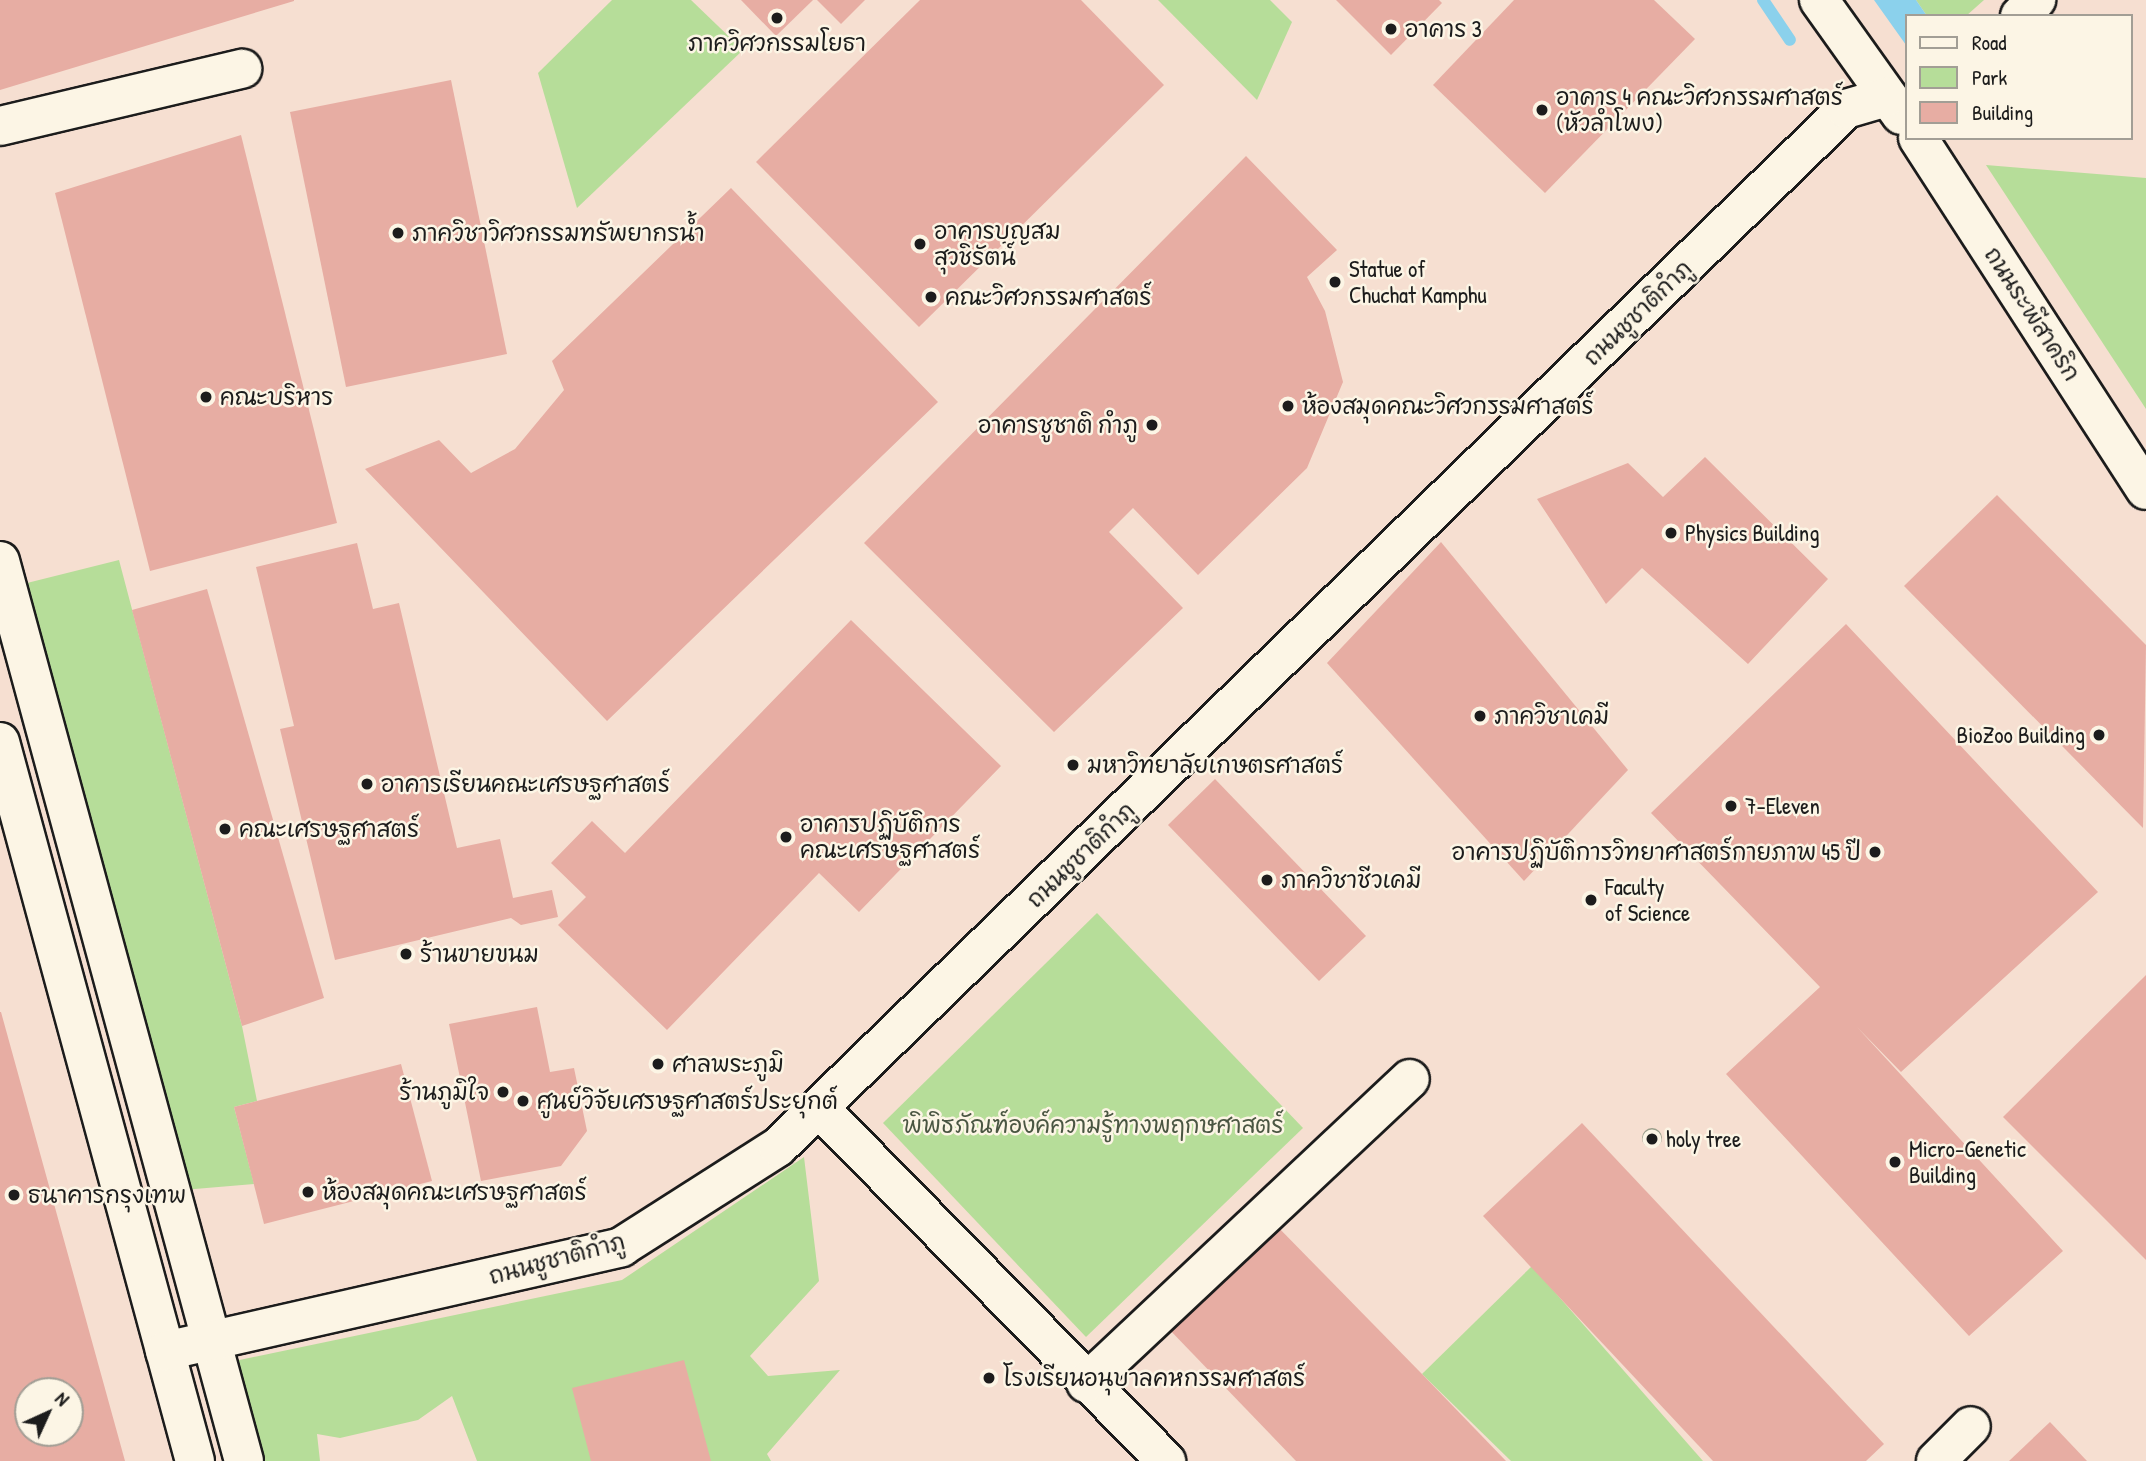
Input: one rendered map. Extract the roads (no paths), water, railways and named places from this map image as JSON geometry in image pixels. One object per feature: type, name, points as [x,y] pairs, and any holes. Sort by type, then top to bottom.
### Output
[{"type":"street","points":[[1819,0],[1897,110]]},
{"type":"street","points":[[2022,14],[2036,0]]},
{"type":"street","points":[[0,126],[242,69]]},
{"type":"street","name":"ถนนชูชาติกำภู","points":[[165,1351],[621,1247],[778,1147],[1846,109],[1897,110]]},
{"type":"street","name":"ถนนระพีสาคริก","points":[[1919,140],[2146,490]]},
{"type":"street","points":[[0,561],[244,1461]]},
{"type":"street","points":[[0,742],[195,1461]]},
{"type":"street","points":[[1086,1383],[1410,1079]]},
{"type":"street","points":[[820,1109],[1086,1383],[1166,1461]]},
{"type":"street","points":[[1937,1461],[1971,1426]]},
{"type":"water","points":[[1874,0],[1916,0],[1926,14],[1904,14],[1904,42]]},
{"type":"waterway","points":[[1763,0],[1790,40]]},
{"type":"place","name":"ภาควิศวกรรมโยธา","points":[[777,18]]},
{"type":"place","name":"อาคาร 3","points":[[1391,29]]},
{"type":"place","name":"อาคาร 4 คณะวิศวกรรมศาสตร์ (หัวลำโพง)","points":[[1542,110]]},
{"type":"place","name":"ภาควิชาวิศวกรรมทรัพยากรน้ำ","points":[[398,233]]},
{"type":"place","name":"อาคารบุญสม สุวชิรัตน์","points":[[920,244]]},
{"type":"place","name":"Statue of Chuchat Kamphu","points":[[1335,282]]},
{"type":"place","name":"คณะวิศวกรรมศาสตร์","points":[[931,297]]},
{"type":"place","name":"คณะบริหาร","points":[[206,397]]},
{"type":"place","name":"ห้องสมุดคณะวิศวกรรมศาสตร์","points":[[1288,406]]},
{"type":"place","name":"อาคารชูชาติ กำภู","points":[[1152,425]]},
{"type":"place","name":"Physics Building","points":[[1671,533]]},
{"type":"place","name":"ภาควิชาเคมี","points":[[1480,716]]},
{"type":"place","name":"BioZoo Building","points":[[2099,735]]},
{"type":"place","name":"มหาวิทยาลัยเกษตรศาสตร์","points":[[1073,765]]},
{"type":"place","name":"อาคารเรียนคณะเศรษฐศาสตร์","points":[[367,784]]},
{"type":"place","name":"7-Eleven","points":[[1731,806]]},
{"type":"place","name":"คณะเศรษฐศาสตร์","points":[[225,829]]},
{"type":"place","name":"อาคารปฏิบัติการ คณะเศรษฐศาสตร์","points":[[786,837]]},
{"type":"place","name":"อาคารปฏิบัติการวิทยาศาสตร์กายภาพ 45 ปี","points":[[1875,852]]},
{"type":"place","name":"ภาควิชาชีวเคมี","points":[[1267,880]]},
{"type":"place","name":"Faculty of Science","points":[[1591,900]]},
{"type":"place","name":"ร้านขายขนม","points":[[406,954]]},
{"type":"place","name":"ศาลพระภูมิ","points":[[658,1064]]},
{"type":"place","name":"ร้านภูมิใจ","points":[[503,1092]]},
{"type":"place","name":"ศูนย์วิจัยเศรษฐศาสตร์ประยุกต์","points":[[523,1101]]},
{"type":"place","name":"holy tree","points":[[1652,1139]]},
{"type":"place","name":"Micro-Genetic Building","points":[[1895,1162]]},
{"type":"place","name":"ห้องสมุดคณะเศรษฐศาสตร์","points":[[308,1192]]},
{"type":"place","name":"ธนาคารกรุงเทพ","points":[[14,1195]]},
{"type":"place","name":"โรงเรียนอนุบาลคหกรรมศาสตร์","points":[[989,1378]]},
{"type":"park label","name":"พิพิธภัณฑ์องค์ความรู้ทางพฤกษศาสตร์","points":[[1093,1125]]}]
